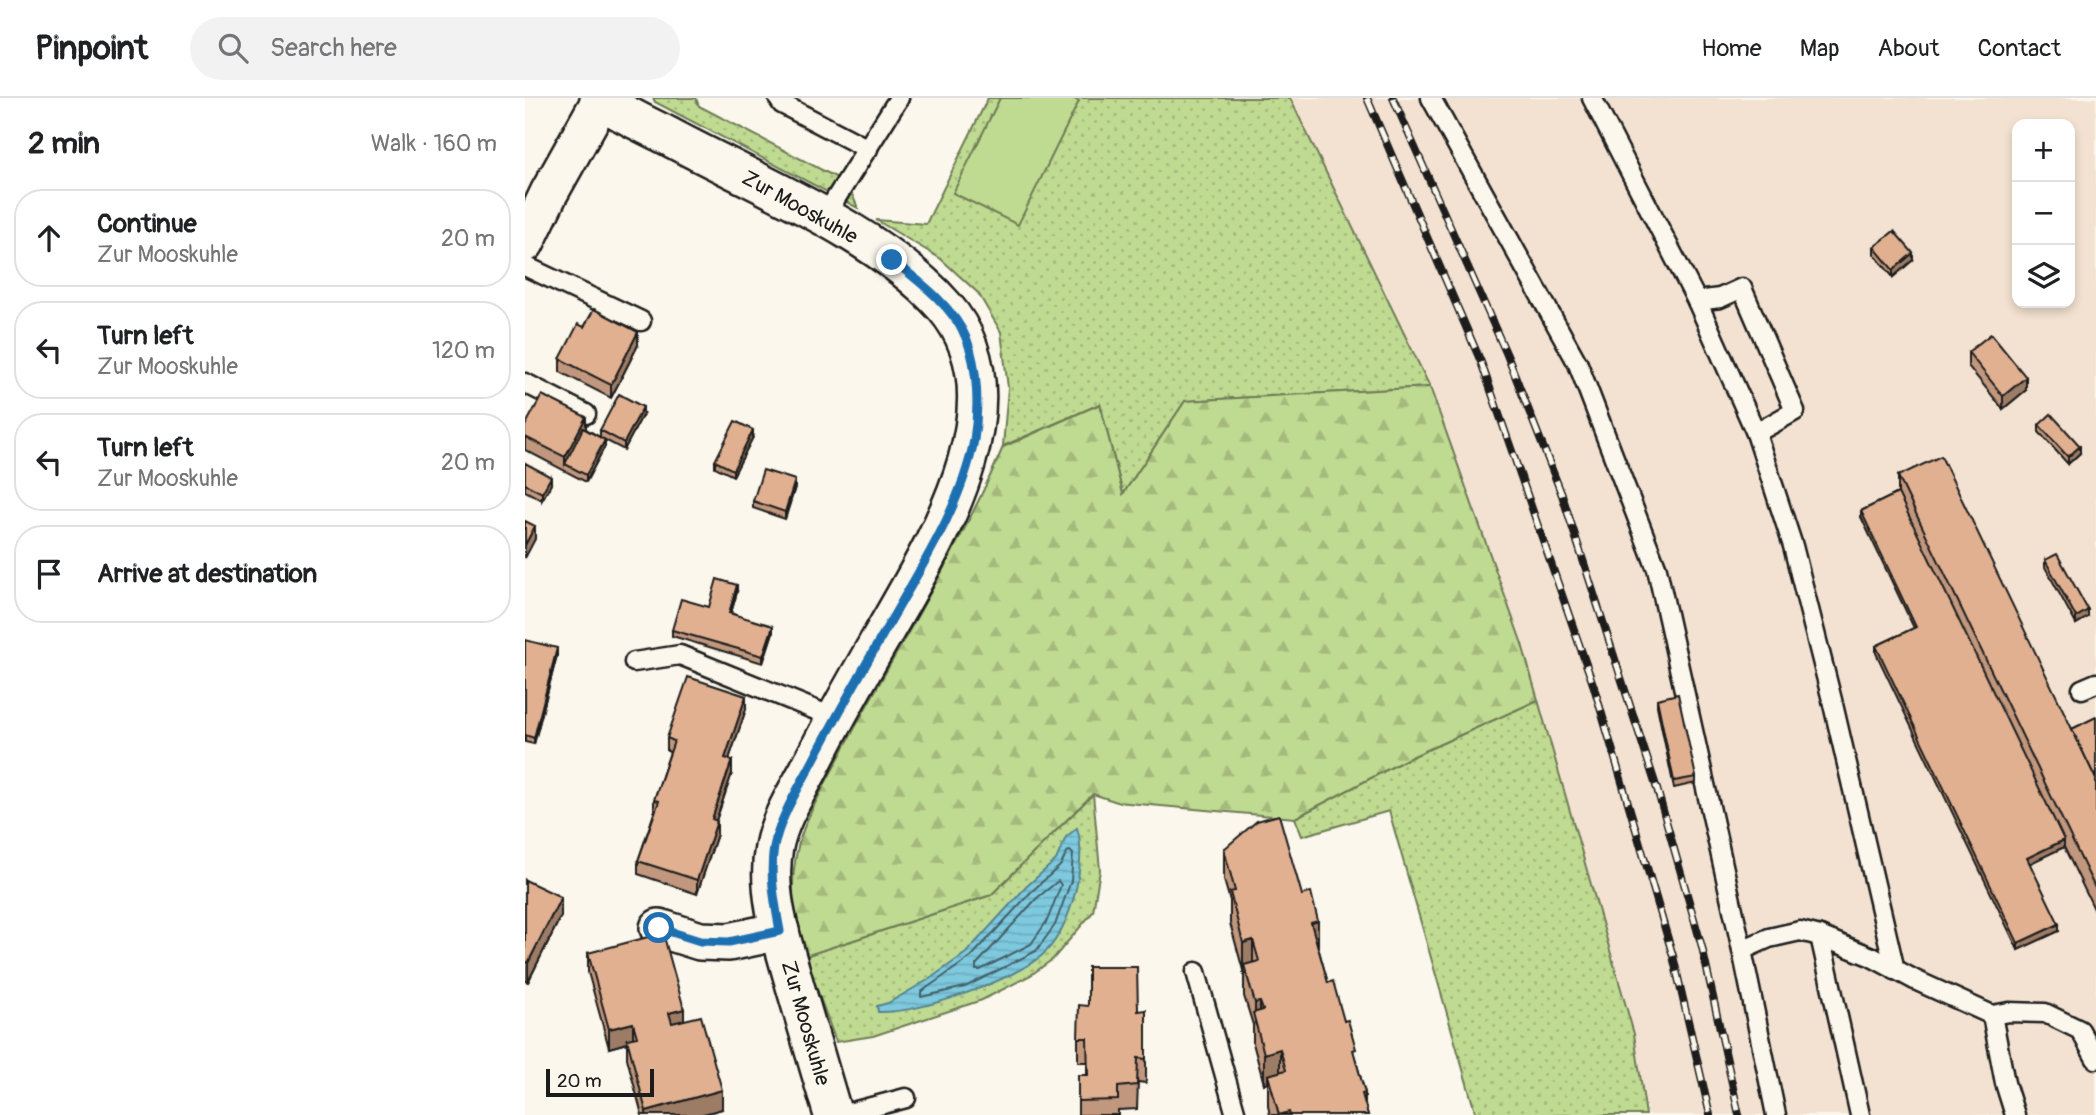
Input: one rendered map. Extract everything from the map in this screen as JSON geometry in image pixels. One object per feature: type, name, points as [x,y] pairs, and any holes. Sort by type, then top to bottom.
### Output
[{"type":"street","name":"Zur Mooskuhle","points":[[601,99],[824,218],[892,260],[921,282],[944,307],[967,339],[976,387],[974,439],[959,488],[926,560],[835,718],[784,818],[774,846],[771,876],[780,931],[833,1115]]},
{"type":"street","points":[[525,243],[549,193],[601,99]]},
{"type":"street","points":[[659,928],[700,941],[729,942],[780,931]]},
{"type":"lane","points":[[778,98],[782,104],[868,149]]},
{"type":"lane","points":[[824,218],[899,98]]},
{"type":"lane","points":[[1431,98],[1578,364],[1657,569],[1776,1115]]},
{"type":"lane","points":[[1592,98],[1697,301],[1756,433],[1793,546],[1895,970]]},
{"type":"lane","points":[[525,266],[641,321]]},
{"type":"lane","points":[[1697,301],[1720,298],[1742,288],[1795,411],[1756,433]]},
{"type":"lane","points":[[525,383],[586,414]]},
{"type":"lane","points":[[634,662],[680,655],[835,718]]},
{"type":"lane","points":[[1742,950],[1769,937],[1800,931],[1820,936],[1872,957],[1992,1014],[2045,1013],[2080,1030],[2096,1059]]},
{"type":"lane","points":[[1820,936],[1860,1115]]},
{"type":"lane","points":[[1196,972],[1236,1115]]},
{"type":"lane","points":[[1992,1014],[2005,1083],[2015,1115]]},
{"type":"lane","points":[[841,1115],[906,1098]]},
{"type":"shaded area","points":[[1290,98],[2096,98],[2096,1115],[1648,1115],[1634,1034],[1522,644],[1430,387]]},
{"type":"green space","points":[[653,98],[696,98],[699,106],[847,183],[858,208],[655,102]]},
{"type":"green space","points":[[988,98],[1290,98],[1430,387],[1185,401],[1123,494],[1100,404],[1003,446],[1008,388],[1001,332],[978,293],[941,259],[876,220],[926,224]]},
{"type":"green space","points":[[1000,98],[1072,98],[1079,101],[1018,225],[953,193]]},
{"type":"green space","points":[[1430,387],[1522,644],[1538,700],[1407,759],[1295,818],[1117,802],[1093,794],[991,895],[805,956],[795,917],[793,891],[797,851],[805,824],[956,545],[1003,447],[1100,404],[1123,494],[1185,401]]},
{"type":"green space","points":[[1538,700],[1634,1034],[1646,1115],[1476,1115],[1389,811],[1302,836],[1295,818],[1407,759]]},
{"type":"green space","points":[[1093,794],[1100,870],[1093,912],[1053,959],[1031,975],[982,1000],[873,1036],[836,1042],[805,956],[991,895]]},
{"type":"water","points":[[1077,828],[1080,860],[1074,897],[1060,932],[1040,957],[1006,977],[962,995],[917,1007],[878,1012],[877,1006],[888,1003],[928,980],[966,953],[1026,887],[1056,860],[1066,837]]},
{"type":"building","points":[[1894,231],[1913,253],[1893,270],[1874,247]]},
{"type":"building","points":[[594,309],[638,332],[611,385],[560,359],[578,324],[584,327]]},
{"type":"building","points":[[1991,334],[2026,377],[2003,396],[1968,352]]},
{"type":"building","points":[[619,394],[643,407],[624,443],[600,430]]},
{"type":"building","points":[[542,395],[586,417],[565,457],[525,437],[525,426]]},
{"type":"building","points":[[2051,414],[2080,446],[2068,457],[2039,425]]},
{"type":"building","points":[[735,421],[753,430],[733,470],[715,461]]},
{"type":"building","points":[[583,428],[605,440],[586,475],[565,464]]},
{"type":"building","points":[[1941,456],[2096,779],[2096,890],[1898,476]]},
{"type":"building","points":[[525,463],[551,477],[542,493],[525,484]]},
{"type":"building","points":[[763,470],[795,480],[785,512],[753,501]]},
{"type":"building","points":[[1898,493],[2064,840],[2027,858],[2059,924],[2018,943],[1876,646],[1916,627],[1861,511]]},
{"type":"building","points":[[525,521],[535,526],[525,545]]},
{"type":"building","points":[[2057,554],[2088,610],[2076,617],[2045,560]]},
{"type":"building","points":[[717,579],[737,585],[729,613],[773,626],[763,656],[672,630],[681,599],[709,607]]},
{"type":"building","points":[[525,640],[557,648],[534,738],[525,735]]},
{"type":"building","points":[[688,677],[746,696],[725,758],[732,760],[712,819],[717,821],[697,880],[638,861],[659,801],[654,800],[674,741],[667,738]]},
{"type":"building","points":[[1678,694],[1696,777],[1674,781],[1657,699]]},
{"type":"building","points":[[2096,717],[2096,779],[2072,729]]},
{"type":"building","points":[[1279,815],[1302,895],[1311,892],[1318,921],[1311,923],[1328,983],[1333,981],[1344,1021],[1348,1020],[1368,1115],[1290,1115],[1289,1112],[1279,1115],[1268,1075],[1286,1070],[1280,1049],[1264,1054],[1253,1013],[1263,1010],[1260,1002],[1255,1003],[1244,965],[1259,961],[1253,940],[1243,943],[1230,892],[1235,891],[1224,849],[1257,821]]},
{"type":"building","points":[[525,880],[561,897],[528,963],[525,962]]},
{"type":"building","points":[[663,933],[684,1009],[669,1013],[672,1023],[701,1016],[722,1090],[646,1111],[627,1039],[637,1037],[633,1023],[609,1029],[588,953]]},
{"type":"building","points":[[1088,967],[1137,967],[1138,1011],[1146,1010],[1146,1059],[1138,1058],[1137,1085],[1118,1087],[1118,1100],[1078,1101],[1078,1075],[1088,1075],[1087,1038],[1078,1038],[1079,1005],[1088,1006]]},
{"type":"railway","points":[[1367,98],[1481,362],[1594,687],[1673,956],[1710,1115]]},
{"type":"railway","points":[[1393,98],[1507,355],[1562,495],[1657,789],[1702,947],[1739,1115]]},
{"type":"route","points":[[659,928],[700,941],[729,942],[780,931],[771,876],[774,846],[784,818],[835,718],[926,560],[959,488],[974,439],[976,387],[967,339],[957,322],[921,282],[892,260]]}]
